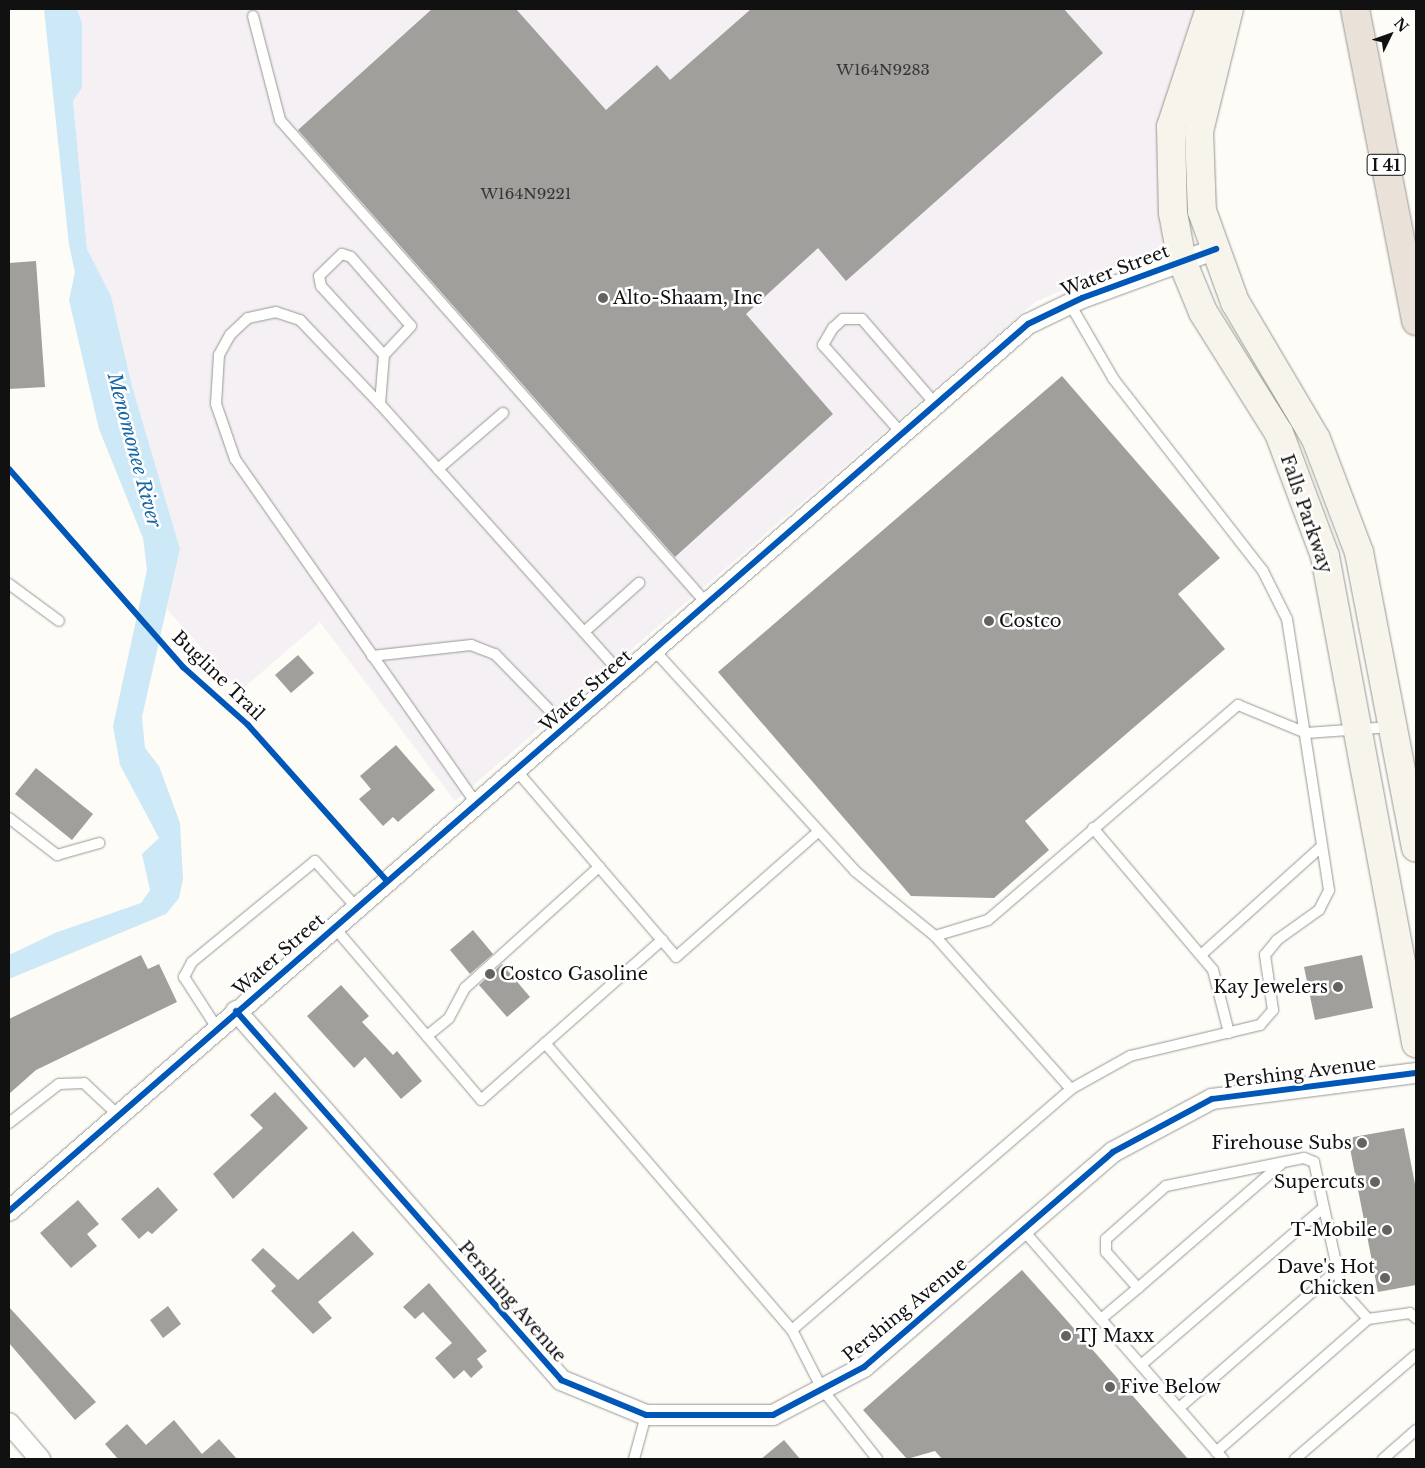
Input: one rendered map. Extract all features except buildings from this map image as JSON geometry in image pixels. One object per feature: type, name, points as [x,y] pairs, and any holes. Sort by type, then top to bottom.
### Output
[{"type":"highway","name":"I 41","points":[[1356,9],[1416,321]]},
{"type":"street","name":"Falls Parkway","points":[[1210,9],[1171,127],[1173,213],[1182,261],[1203,312],[1279,433],[1324,556],[1416,1044]]},
{"type":"street","name":"Falls Parkway","points":[[1229,9],[1199,131],[1202,212],[1235,302],[1316,439],[1359,552],[1416,848]]},
{"type":"street","name":"Water Street","points":[[9,1211],[217,1028],[938,407],[1028,324],[1070,304],[1216,249]]},
{"type":"street","name":"Pershing Avenue","points":[[236,1012],[562,1380],[646,1416],[773,1415],[864,1367],[1024,1231],[1113,1152],[1212,1099],[1416,1072]]},
{"type":"street","points":[[9,1423],[40,1459]]},
{"type":"lane","points":[[253,16],[280,120],[708,605]]},
{"type":"lane","points":[[380,404],[384,355],[411,326],[350,257],[342,254],[319,276],[321,286],[384,355]]},
{"type":"lane","points":[[792,1330],[1071,1089],[1130,1056],[1260,1025],[1273,1010],[1265,955],[1277,940],[1319,910],[1329,890],[1287,619],[1263,572],[1113,378],[1070,304]]},
{"type":"lane","points":[[477,804],[235,459],[216,404],[219,355],[230,335],[248,318],[276,312],[300,320],[380,404],[624,677]]},
{"type":"lane","points":[[904,436],[823,345],[833,328],[843,319],[862,320],[938,407]]},
{"type":"lane","points":[[438,468],[503,413]]},
{"type":"lane","points":[[584,632],[639,583]]},
{"type":"lane","points":[[9,584],[59,621]]},
{"type":"lane","points":[[372,656],[479,648],[495,654],[566,727]]},
{"type":"lane","points":[[655,651],[818,832],[856,871],[935,936],[1071,1089]]},
{"type":"lane","points":[[935,936],[988,920],[1238,704],[1306,733],[1392,727]]},
{"type":"lane","points":[[516,770],[676,957],[818,832]]},
{"type":"lane","points":[[9,818],[57,855],[99,843]]},
{"type":"lane","points":[[1093,828],[1214,970],[1230,1032]]},
{"type":"lane","points":[[1202,954],[1322,846]]},
{"type":"lane","points":[[217,1028],[184,977],[192,962],[315,861],[357,908]]},
{"type":"lane","points":[[427,1036],[449,1018],[465,988],[599,866]]},
{"type":"lane","points":[[334,927],[481,1100],[662,940]]},
{"type":"lane","points":[[545,1043],[792,1330],[822,1389],[877,1459]]},
{"type":"lane","points":[[9,1123],[59,1084],[84,1083],[118,1115]]},
{"type":"lane","points":[[1138,1288],[1106,1252],[1106,1239],[1166,1186],[1304,1158],[1314,1162],[1335,1272],[1342,1290],[1368,1319]]},
{"type":"lane","points":[[1101,1319],[1283,1162]]},
{"type":"lane","points":[[1140,1364],[1323,1208]]},
{"type":"lane","points":[[1024,1231],[1220,1456],[1368,1319],[1410,1313],[1416,1318]]},
{"type":"lane","points":[[1179,1408],[1335,1272]]},
{"type":"lane","points":[[1295,1459],[1416,1356]]},
{"type":"lane","points":[[634,1459],[646,1416]]},
{"type":"lane","points":[[1383,1459],[1416,1430]]},
{"type":"shaded area","points":[[77,9],[1197,9],[1166,238],[1158,248],[1035,302],[455,801],[320,622],[240,691],[167,609],[180,549],[132,386],[111,296],[87,249],[73,101],[82,88]]},
{"type":"water","name":"Menomonee River","points":[[44,9],[77,9],[82,23],[82,88],[73,101],[87,249],[111,296],[132,386],[180,549],[142,717],[145,748],[159,766],[180,823],[183,879],[179,898],[166,914],[9,979],[9,955],[55,933],[141,903],[150,890],[142,854],[159,838],[120,765],[113,726],[147,570],[143,538],[99,429],[69,300],[75,272],[69,245]]},
{"type":"cycle path","points":[[9,1211],[1028,324],[1082,298],[1216,249]]},
{"type":"cycle path","name":"Bugline Trail","points":[[9,469],[183,667],[248,725],[387,881]]},
{"type":"cycle path","points":[[236,1011],[561,1380],[646,1415],[773,1415],[864,1367],[1113,1152],[1212,1099],[1416,1073]]},
{"type":"place","name":"Alto-Shaam, Inc","points":[[603,298]]},
{"type":"place","name":"Costco","points":[[989,621]]},
{"type":"place","name":"Costco Gasoline","points":[[490,974]]},
{"type":"place","name":"Kay Jewelers","points":[[1338,987]]},
{"type":"place","name":"Firehouse Subs","points":[[1362,1143]]},
{"type":"place","name":"Supercuts","points":[[1375,1182]]},
{"type":"place","name":"T-Mobile","points":[[1387,1230]]},
{"type":"place","name":"Dave's Hot Chicken","points":[[1385,1278]]},
{"type":"place","name":"TJ Maxx","points":[[1066,1336]]},
{"type":"place","name":"Five Below","points":[[1110,1387]]}]
